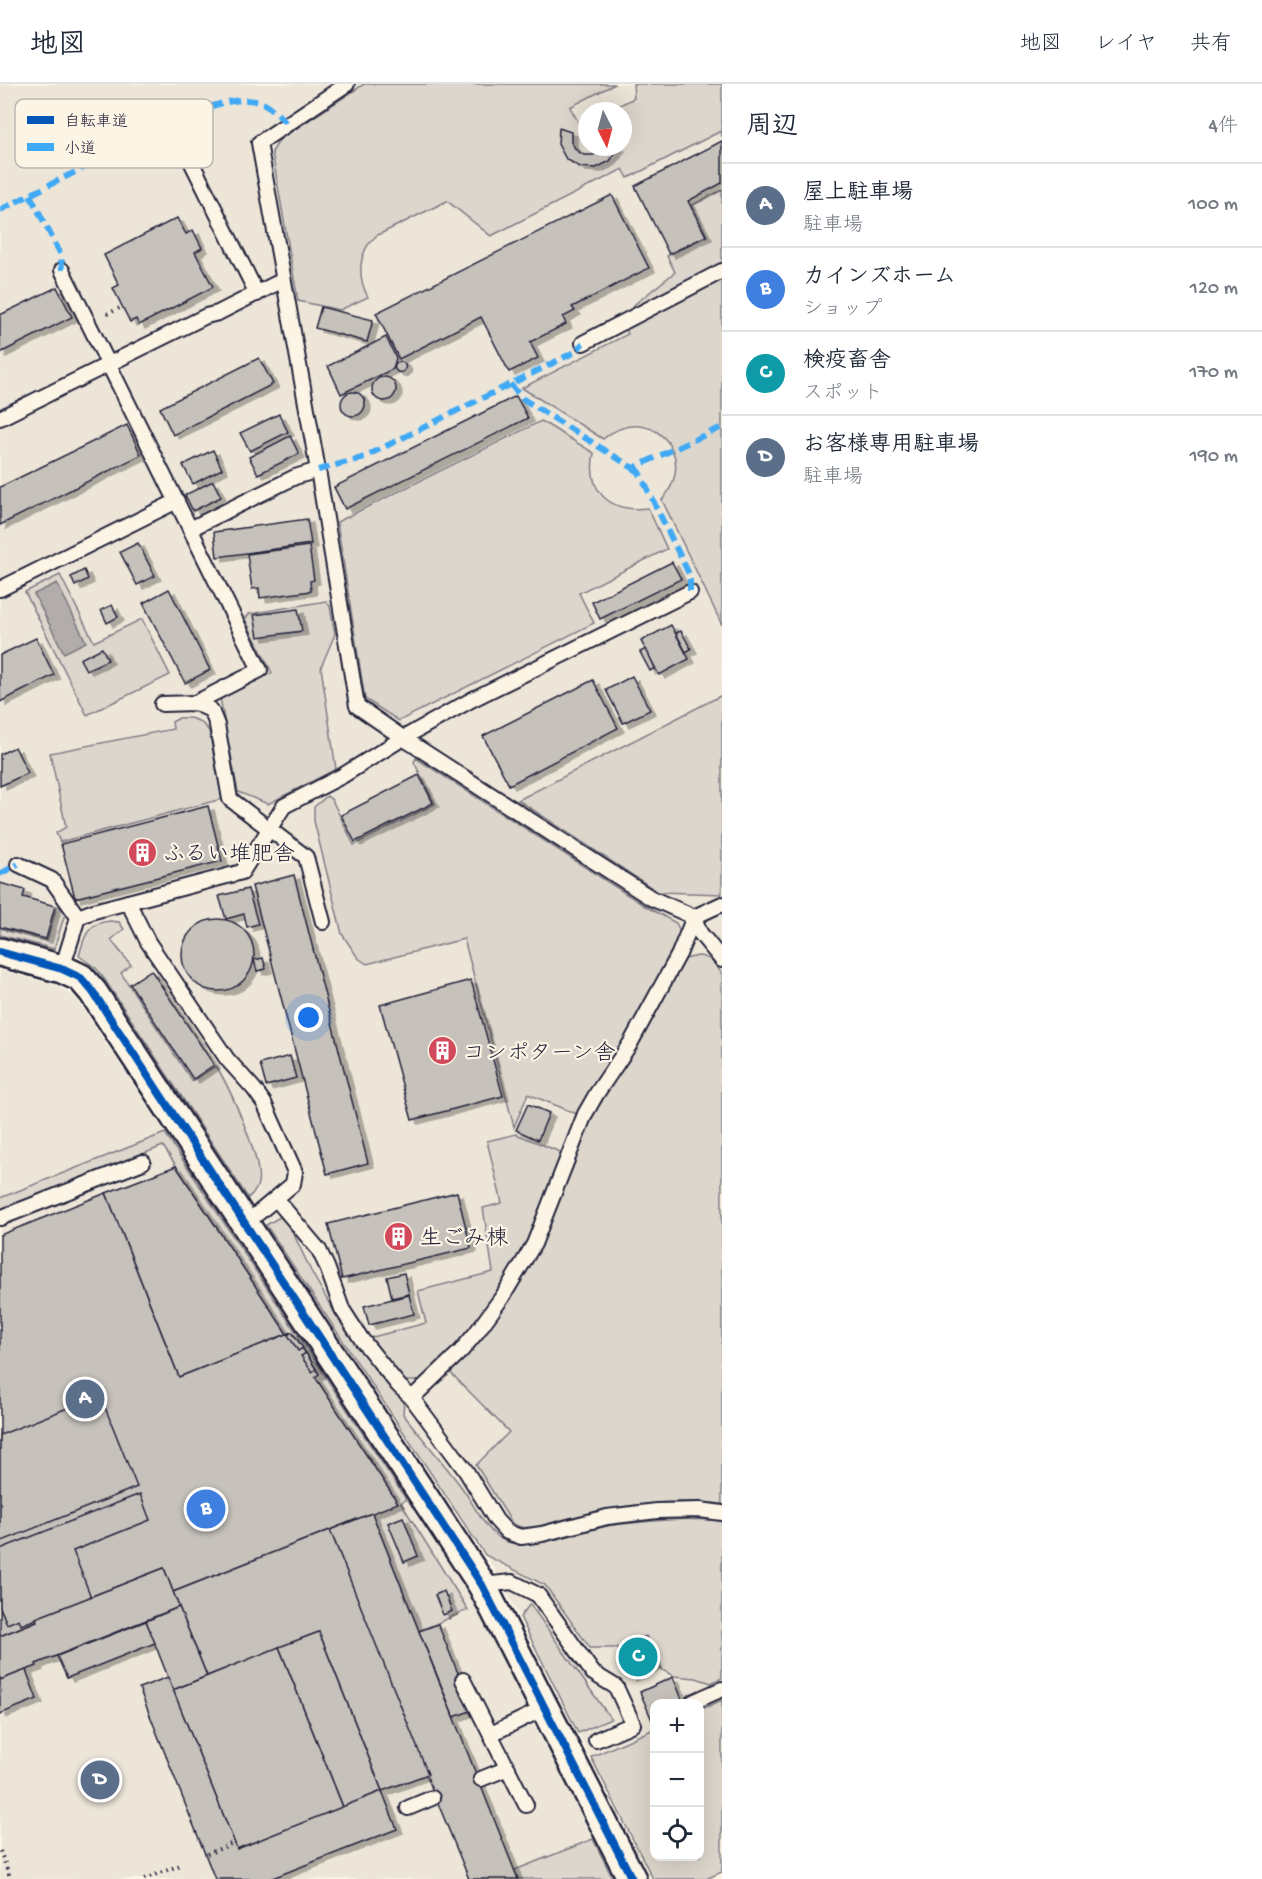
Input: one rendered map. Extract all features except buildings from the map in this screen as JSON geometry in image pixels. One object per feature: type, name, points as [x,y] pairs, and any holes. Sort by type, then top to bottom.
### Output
[{"type":"street","points":[[0,952],[62,969],[81,978],[93,992],[482,1585],[632,1879]]},
{"type":"lane","points":[[347,84],[258,142],[318,470],[357,706],[651,898],[694,917],[700,933],[722,960]]},
{"type":"lane","points":[[194,168],[257,294]]},
{"type":"lane","points":[[62,270],[260,670],[195,704]]},
{"type":"lane","points":[[583,343],[722,271]]},
{"type":"lane","points":[[0,418],[283,280]]},
{"type":"lane","points":[[190,529],[295,477],[318,470]]},
{"type":"lane","points":[[0,589],[177,501]]},
{"type":"lane","points":[[62,969],[78,917],[94,910],[242,872],[284,806],[342,776],[403,738],[473,699],[690,592]]},
{"type":"lane","points":[[162,704],[195,704],[211,710],[217,725],[230,799],[306,857],[323,922]]},
{"type":"lane","points":[[18,864],[51,880],[78,917]]},
{"type":"lane","points":[[128,902],[148,942],[214,1040],[264,1103],[295,1172],[293,1184],[245,1224]]},
{"type":"lane","points":[[412,1398],[476,1333],[510,1286],[534,1244],[585,1114],[630,1044],[679,954],[694,917],[722,904]]},
{"type":"lane","points":[[0,1218],[143,1162]]},
{"type":"lane","points":[[276,1199],[318,1250],[327,1267],[342,1309],[362,1340],[399,1386],[412,1398],[466,1471],[496,1520],[507,1532],[521,1537],[542,1534],[607,1517],[680,1510],[722,1513]]},
{"type":"lane","points":[[482,1585],[512,1582],[538,1595],[593,1673],[616,1687],[633,1724],[596,1740]]},
{"type":"lane","points":[[463,1680],[526,1805]]},
{"type":"lane","points":[[700,1699],[722,1689]]},
{"type":"lane","points":[[491,1734],[545,1708]]},
{"type":"lane","points":[[482,1779],[508,1768]]},
{"type":"lane","points":[[408,1808],[432,1798]]},
{"type":"path","points":[[207,1854],[231,1844]]},
{"type":"path","points":[[0,1851],[11,1879]]},
{"type":"path","points":[[144,1879],[183,1863]]},
{"type":"shaded area","points":[[0,84],[722,84],[722,1872],[706,1879],[653,1879],[497,1573],[96,968],[79,956],[0,935]]},
{"type":"shaded area","points":[[364,84],[615,84],[570,107],[578,121],[578,156],[632,156],[632,102],[626,102],[634,98],[633,84],[722,84],[722,137],[721,131],[628,178],[623,169],[491,236],[447,201],[376,236],[370,242],[361,265],[362,281],[368,297],[340,310],[298,301],[272,152],[280,139]]},
{"type":"shaded area","points":[[722,190],[722,625],[662,500],[673,483],[676,466],[673,451],[664,438],[652,429],[637,426],[620,429],[603,439],[522,388],[628,334],[626,329],[635,304],[675,272],[667,256],[707,236],[692,205]]},
{"type":"shaded area","points":[[541,421],[594,453],[592,467],[594,479],[604,497],[622,507],[648,508],[667,549],[579,593],[594,623],[399,721],[365,699],[337,522]]},
{"type":"shaded area","points":[[60,575],[94,642],[142,619],[170,675],[87,715],[25,592]]},
{"type":"shaded area","points":[[57,583],[86,642],[64,653],[34,594]]},
{"type":"shaded area","points":[[326,601],[330,606],[335,634],[321,667],[336,769],[268,804],[238,792],[220,698],[272,673],[245,619],[249,614]]},
{"type":"shaded area","points":[[722,695],[722,894],[658,892],[518,800]]},
{"type":"shaded area","points":[[179,718],[196,720],[209,731],[222,799],[60,842],[56,833],[66,827],[50,753],[173,729],[172,722]]},
{"type":"shaded area","points":[[416,758],[645,906],[676,923],[680,931],[635,1021],[577,1114],[528,1094],[514,1127],[464,939],[367,964],[358,958],[342,934],[314,821],[314,807],[327,796],[332,800],[354,845],[435,804],[414,762]]},
{"type":"shaded area","points":[[57,906],[64,910],[65,914],[54,949],[0,935],[0,928],[47,941]]},
{"type":"shaded area","points":[[102,922],[119,922],[124,929],[111,940],[131,965],[121,973],[192,1081],[216,1066],[229,1090],[244,1124],[258,1172],[257,1188],[248,1198],[105,980],[96,968],[79,956],[85,937],[91,928]]},
{"type":"shaded area","points":[[698,956],[709,959],[722,974],[722,1504],[681,1502],[641,1504],[536,1527],[517,1526],[512,1523],[476,1465],[509,1432],[448,1370],[492,1320],[590,1118],[637,1045],[685,959]]},
{"type":"shaded area","points":[[0,970],[58,986],[76,998],[467,1589],[613,1879],[0,1879]]},
{"type":"shaded area","points":[[165,1133],[406,1499],[401,1503],[468,1610],[419,1631],[372,1513],[397,1503],[315,1377],[319,1373],[293,1333],[287,1334],[163,1146],[0,1211],[0,1198]]},
{"type":"shaded area","points":[[516,1134],[563,1153],[537,1221],[503,1286],[458,1346],[421,1381],[405,1381],[369,1338],[426,1323],[418,1291],[493,1272],[483,1208],[502,1203],[487,1141]]},
{"type":"shaded area","points":[[280,1217],[290,1226],[311,1271],[333,1310],[377,1372],[404,1401],[403,1414],[460,1485],[487,1526],[498,1537],[522,1544],[537,1543],[613,1525],[681,1519],[722,1521],[722,1678],[711,1683],[696,1678],[674,1676],[660,1669],[646,1636],[617,1648],[590,1648],[545,1585],[485,1555],[266,1225]]},
{"type":"shaded area","points":[[530,1604],[611,1719],[578,1733],[520,1617]]},
{"type":"shaded area","points":[[722,1700],[722,1872],[706,1879],[653,1879],[591,1757],[650,1731],[650,1861],[704,1861],[704,1708]]},
{"type":"shaded area","points":[[593,1839],[613,1879],[518,1879],[515,1870]]},
{"type":"marked path","points":[[213,106],[231,101],[255,101],[275,111],[287,124]]},
{"type":"marked path","points":[[0,210],[83,168]]},
{"type":"marked path","points":[[30,195],[61,255],[62,270]]},
{"type":"marked path","points":[[318,470],[362,458],[575,352],[583,343]]},
{"type":"marked path","points":[[510,384],[523,399],[633,468],[720,428]]},
{"type":"marked path","points":[[633,468],[639,472],[690,576],[690,592]]},
{"type":"marked path","points":[[0,874],[18,864]]},
{"type":"cycle path","points":[[0,952],[62,969],[81,978],[93,992],[482,1585],[632,1879]]},
{"type":"place","name":"ふるい堆肥舎","points":[[142,852]]},
{"type":"place","name":"コンポターン舎","points":[[442,1051]]},
{"type":"place","name":"生ごみ棟","points":[[399,1236]]},
{"type":"place","name":"屋上駐車場","points":[[85,1399]]},
{"type":"place","name":"カインズホーム","points":[[206,1509]]},
{"type":"place","name":"検疫畜舎","points":[[638,1657]]},
{"type":"place","name":"お客様専用駐車場","points":[[100,1780]]}]
